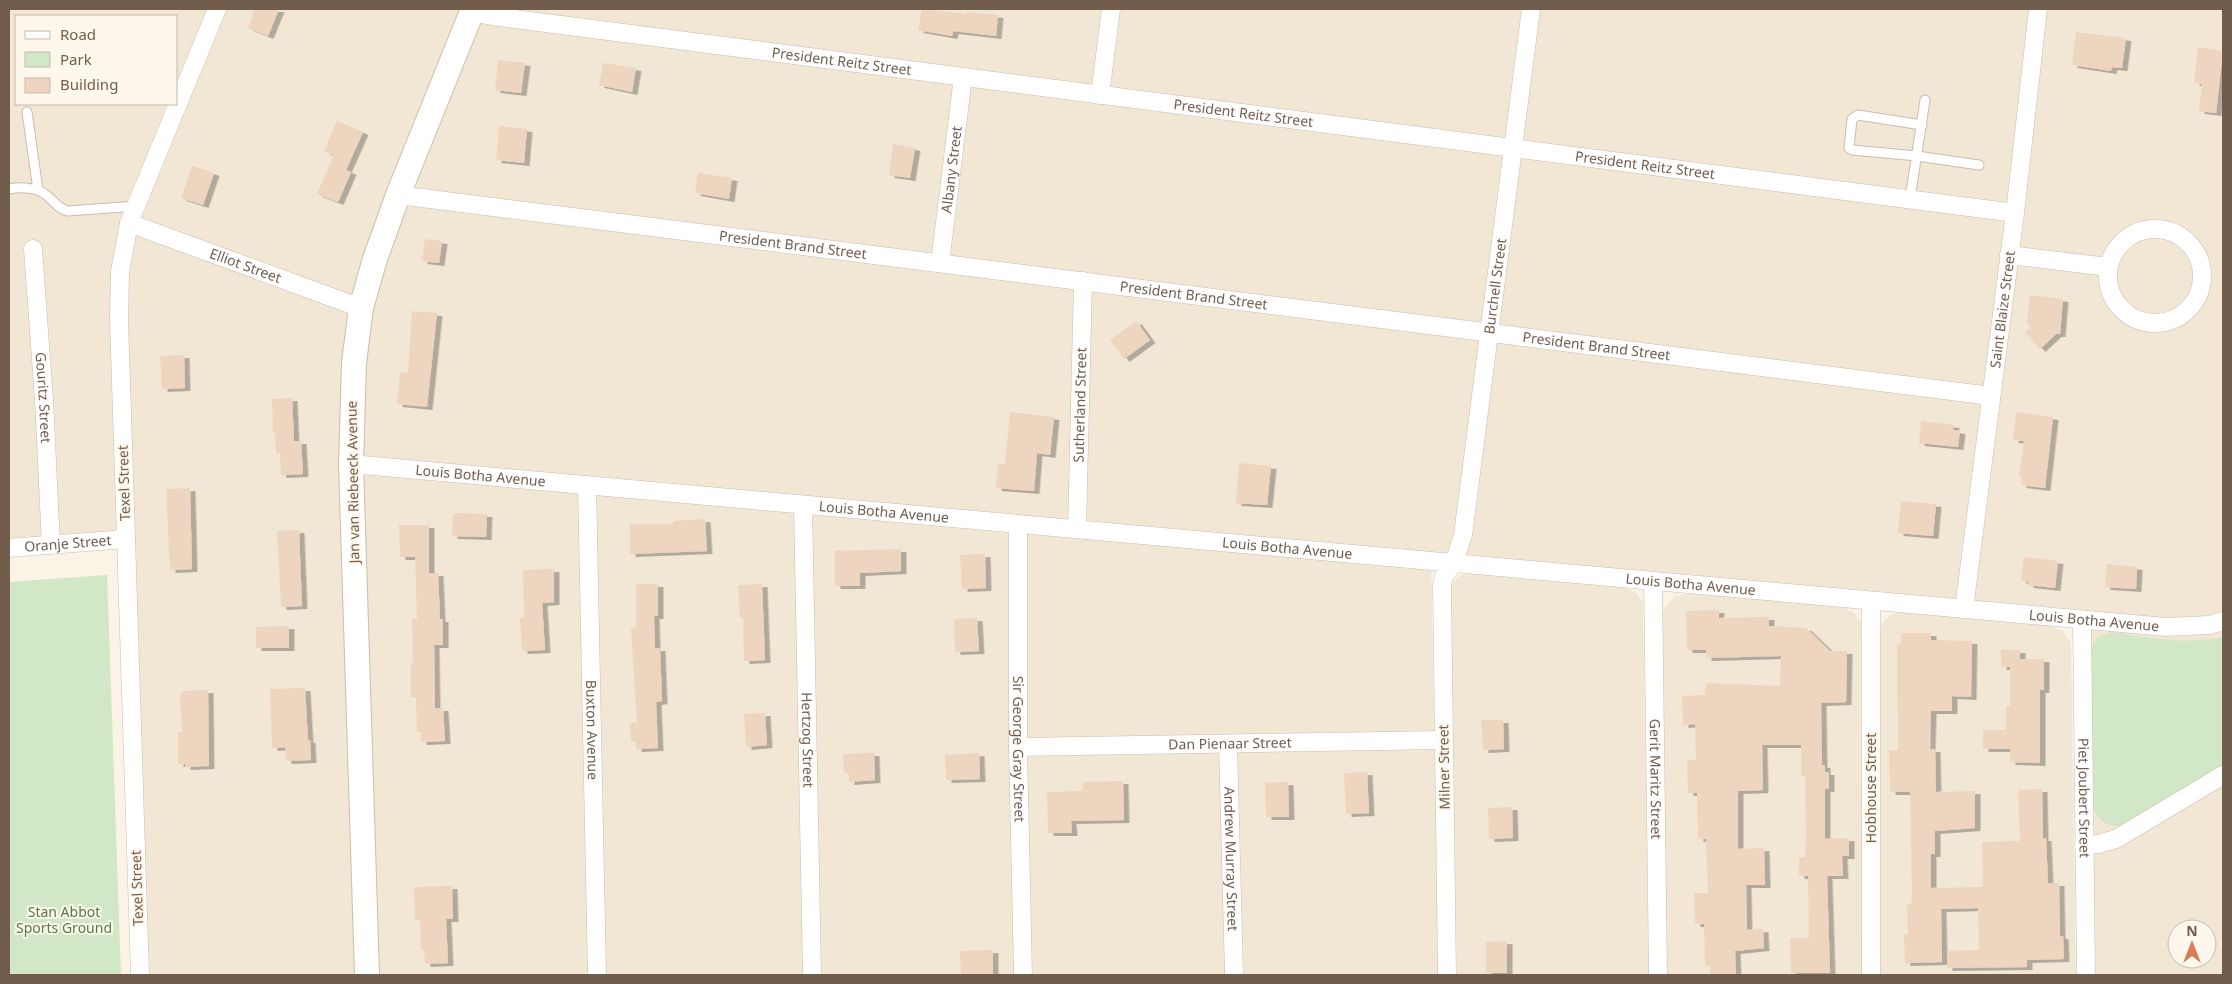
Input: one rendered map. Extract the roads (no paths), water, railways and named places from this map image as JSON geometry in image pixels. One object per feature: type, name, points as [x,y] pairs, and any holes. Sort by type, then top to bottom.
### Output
[{"type":"street","name":"Texel Street","points":[[178,104],[217,9]]},
{"type":"street","points":[[1100,95],[1111,9]]},
{"type":"street","name":"Burchell Street","points":[[1454,563],[1463,535],[1514,148],[1530,9]]},
{"type":"street","name":"Saint Blaize Street","points":[[1964,609],[2015,213],[2038,9]]},
{"type":"street","name":"President Reitz Street","points":[[472,10],[492,16],[2015,213]]},
{"type":"street","name":"Jan van Riebeeck Avenue","points":[[367,975],[351,464],[351,402],[362,308],[373,266],[398,195],[472,10]]},
{"type":"street","name":"Albany Street","points":[[940,263],[963,77]]},
{"type":"street","name":"Texel Street","points":[[140,975],[119,313],[120,272],[129,223],[178,105]]},
{"type":"street","name":"President Brand Street","points":[[398,195],[1991,396]]},
{"type":"street","name":"Elliot Street","points":[[129,223],[362,308]]},
{"type":"street","points":[[2143,230],[2170,231],[2182,237],[2192,246],[2199,258],[2202,284],[2197,297],[2184,312],[2167,321],[2153,323],[2128,315],[2118,305],[2111,294],[2108,281],[2108,267],[2112,255],[2120,243],[2131,235],[2143,230]]},
{"type":"street","name":"Gouritz Street","points":[[33,249],[44,400],[51,545]]},
{"type":"street","points":[[2009,255],[2108,267]]},
{"type":"street","name":"Sutherland Street","points":[[1076,529],[1083,282]]},
{"type":"street","name":"Louis Botha Avenue","points":[[351,464],[2082,620],[2166,627],[2209,625],[2223,621]]},
{"type":"street","name":"Buxton Avenue","points":[[587,485],[598,975]]},
{"type":"street","name":"Hertzog Street","points":[[803,504],[812,975]]},
{"type":"street","name":"Sir George Gray Street","points":[[1018,524],[1018,747],[1022,975]]},
{"type":"street","name":"Oranje Street","points":[[9,548],[126,539]]},
{"type":"street","name":"Milner Street","points":[[1447,975],[1442,585],[1444,576],[1454,563]]},
{"type":"street","name":"Gerit Maritz Street","points":[[1653,581],[1658,975]]},
{"type":"street","name":"Hobhouse Street","points":[[1871,601],[1871,975]]},
{"type":"street","name":"Piet Joubert Street","points":[[2082,620],[2086,975]]},
{"type":"street","name":"Dan Pienaar Street","points":[[1018,747],[1443,740]]},
{"type":"street","name":"Andrew Murray Street","points":[[1228,744],[1234,975]]},
{"type":"street","points":[[2084,845],[2098,844],[2116,839],[2223,775]]},
{"type":"lane","points":[[1910,199],[1925,100]]},
{"type":"lane","points":[[27,112],[38,190]]},
{"type":"lane","points":[[1922,125],[1858,115],[1852,119],[1848,144],[1852,150],[1917,156],[1979,165]]},
{"type":"lane","points":[[9,189],[18,188],[44,192],[62,210],[68,211],[136,206]]},
{"type":"park label","name":"Stan Abbot Sports Ground","points":[[64,920]]}]
